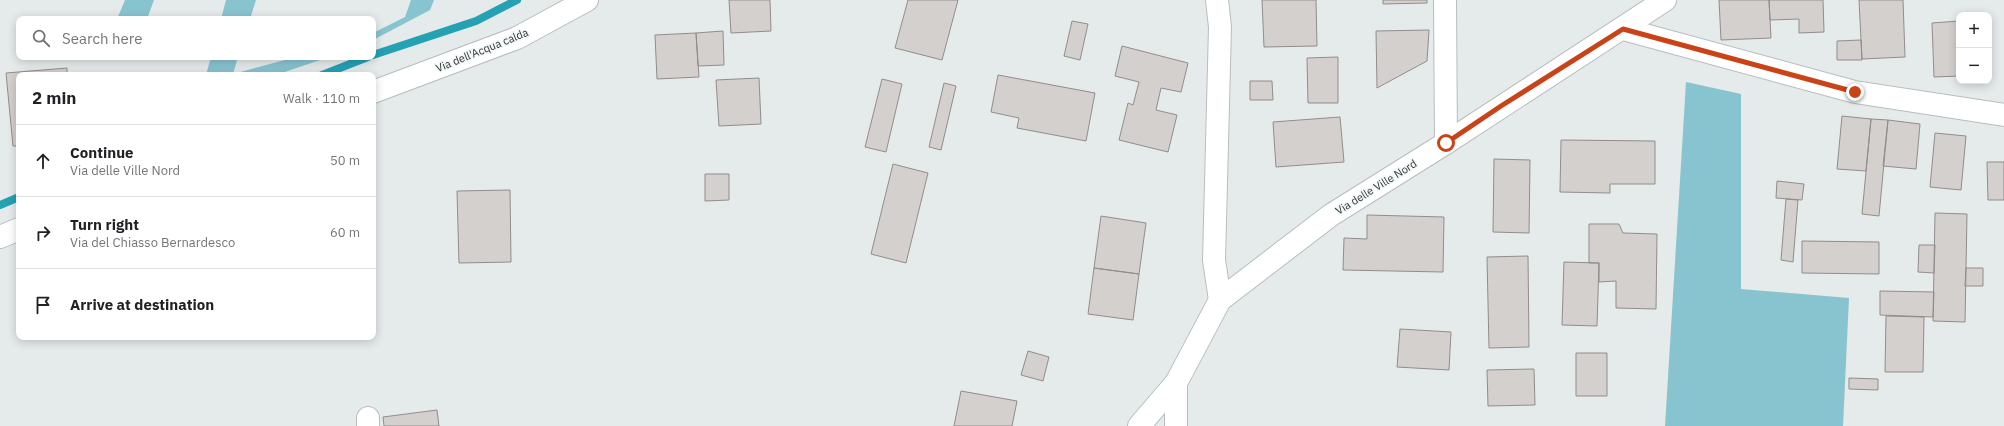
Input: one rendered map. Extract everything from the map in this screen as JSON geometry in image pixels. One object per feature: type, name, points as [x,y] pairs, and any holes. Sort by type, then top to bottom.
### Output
[{"type":"street","name":"Via dell'Acqua calda","points":[[376,91],[517,38],[587,0]]},
{"type":"street","points":[[1217,0],[1220,27],[1214,260],[1220,300]]},
{"type":"street","points":[[1445,0],[1446,143]]},
{"type":"street","name":"Via delle Ville Nord","points":[[1139,426],[1176,383],[1220,300],[1331,215],[1446,143],[1501,106],[1623,29],[1665,0]]},
{"type":"street","points":[[1623,29],[1855,92],[2004,115]]},
{"type":"street","points":[[0,237],[16,230]]},
{"type":"street","points":[[1176,383],[1176,426]]},
{"type":"shaded area","points":[[125,0],[154,0],[148,16],[118,16]]},
{"type":"shaded area","points":[[226,0],[256,0],[251,16],[222,16]]},
{"type":"shaded area","points":[[411,0],[434,0],[430,10],[376,38],[376,32],[405,17]]},
{"type":"shaded area","points":[[210,60],[237,60],[234,72],[207,72]]},
{"type":"shaded area","points":[[285,60],[320,60],[285,72],[240,72]]},
{"type":"shaded area","points":[[1686,82],[1741,94],[1741,289],[1849,298],[1843,426],[1665,426]]},
{"type":"building","points":[[729,0],[770,0],[771,31],[731,33]]},
{"type":"building","points":[[908,0],[958,0],[942,60],[895,48]]},
{"type":"building","points":[[1262,0],[1316,0],[1317,46],[1264,47]]},
{"type":"building","points":[[1383,0],[1427,0],[1427,3],[1383,4]]},
{"type":"building","points":[[1719,0],[1769,0],[1771,38],[1721,40]]},
{"type":"building","points":[[1769,0],[1823,0],[1824,32],[1799,33],[1799,19],[1770,20]]},
{"type":"building","points":[[1859,0],[1903,0],[1905,57],[1862,59]]},
{"type":"building","points":[[1072,21],[1088,24],[1080,60],[1064,56]]},
{"type":"building","points":[[1956,21],[1956,76],[1934,77],[1932,23]]},
{"type":"building","points":[[1429,30],[1427,61],[1377,88],[1376,31]]},
{"type":"building","points":[[723,31],[724,65],[698,66],[696,33]]},
{"type":"building","points":[[696,33],[699,77],[657,79],[655,35]]},
{"type":"building","points":[[1861,40],[1862,60],[1837,60],[1837,41]]},
{"type":"building","points":[[1122,46],[1188,63],[1181,92],[1161,88],[1156,110],[1177,115],[1168,152],[1119,140],[1128,103],[1133,105],[1139,82],[1115,76]]},
{"type":"building","points":[[1338,57],[1338,103],[1308,103],[1307,58]]},
{"type":"building","points":[[67,68],[67,72],[18,72]]},
{"type":"building","points":[[16,72],[16,146],[13,146],[6,73]]},
{"type":"building","points":[[998,75],[1095,93],[1086,141],[1017,128],[1019,118],[991,112]]},
{"type":"building","points":[[759,78],[761,124],[719,126],[716,80]]},
{"type":"building","points":[[882,79],[902,84],[886,152],[865,147]]},
{"type":"building","points":[[1250,81],[1272,81],[1273,100],[1250,100]]},
{"type":"building","points":[[944,83],[956,86],[941,150],[929,147]]},
{"type":"building","points":[[1842,116],[1871,119],[1866,171],[1837,169]]},
{"type":"building","points":[[1340,117],[1344,162],[1276,167],[1273,122]]},
{"type":"building","points":[[1871,119],[1888,120],[1879,216],[1862,214]]},
{"type":"building","points":[[1888,120],[1920,124],[1916,169],[1883,166]]},
{"type":"building","points":[[1935,133],[1966,136],[1961,190],[1930,187]]},
{"type":"building","points":[[1561,140],[1655,141],[1655,184],[1610,184],[1610,193],[1560,192]]},
{"type":"building","points":[[1494,159],[1530,160],[1529,233],[1493,232]]},
{"type":"building","points":[[1987,162],[2004,162],[2004,200],[1988,200]]},
{"type":"building","points":[[893,164],[928,173],[906,263],[871,254]]},
{"type":"building","points":[[705,174],[729,174],[729,200],[705,201]]},
{"type":"building","points":[[1777,181],[1804,184],[1802,200],[1776,198]]},
{"type":"building","points":[[510,190],[511,262],[459,263],[457,191]]},
{"type":"building","points":[[1786,199],[1798,200],[1793,262],[1781,260]]},
{"type":"building","points":[[1935,213],[1967,214],[1965,322],[1933,321]]},
{"type":"building","points":[[1367,215],[1444,217],[1443,272],[1343,270],[1344,238],[1367,239]]},
{"type":"building","points":[[1101,216],[1146,223],[1139,274],[1094,268]]},
{"type":"building","points":[[1589,224],[1619,224],[1623,233],[1657,234],[1656,309],[1616,308],[1616,281],[1599,282],[1599,263],[1589,263]]},
{"type":"building","points":[[1802,241],[1879,242],[1879,274],[1802,273]]},
{"type":"building","points":[[1919,245],[1935,245],[1934,273],[1918,272]]},
{"type":"building","points":[[1528,256],[1529,347],[1489,348],[1487,257]]},
{"type":"building","points":[[1564,262],[1599,263],[1597,326],[1562,325]]},
{"type":"building","points":[[1094,268],[1139,274],[1133,320],[1088,314]]},
{"type":"building","points":[[1966,268],[1983,268],[1983,286],[1965,286]]},
{"type":"building","points":[[1880,291],[1934,292],[1933,317],[1880,315]]},
{"type":"building","points":[[1886,316],[1924,317],[1923,372],[1885,372]]},
{"type":"building","points":[[1400,329],[1451,332],[1449,370],[1397,367]]},
{"type":"building","points":[[1028,351],[1049,357],[1043,381],[1021,375]]},
{"type":"building","points":[[1576,353],[1607,353],[1607,396],[1576,396]]},
{"type":"building","points":[[1534,369],[1535,405],[1488,406],[1487,370]]},
{"type":"building","points":[[1849,378],[1878,379],[1878,390],[1849,389]]},
{"type":"building","points":[[961,391],[1017,401],[1012,426],[954,426]]},
{"type":"building","points":[[437,410],[439,426],[384,426],[383,417]]},
{"type":"waterway","points":[[376,54],[476,21],[517,0]]},
{"type":"waterway","points":[[330,72],[360,60]]},
{"type":"waterway","points":[[0,205],[16,198]]},
{"type":"route","points":[[1446,143],[1501,106],[1623,29],[1855,92]]}]
